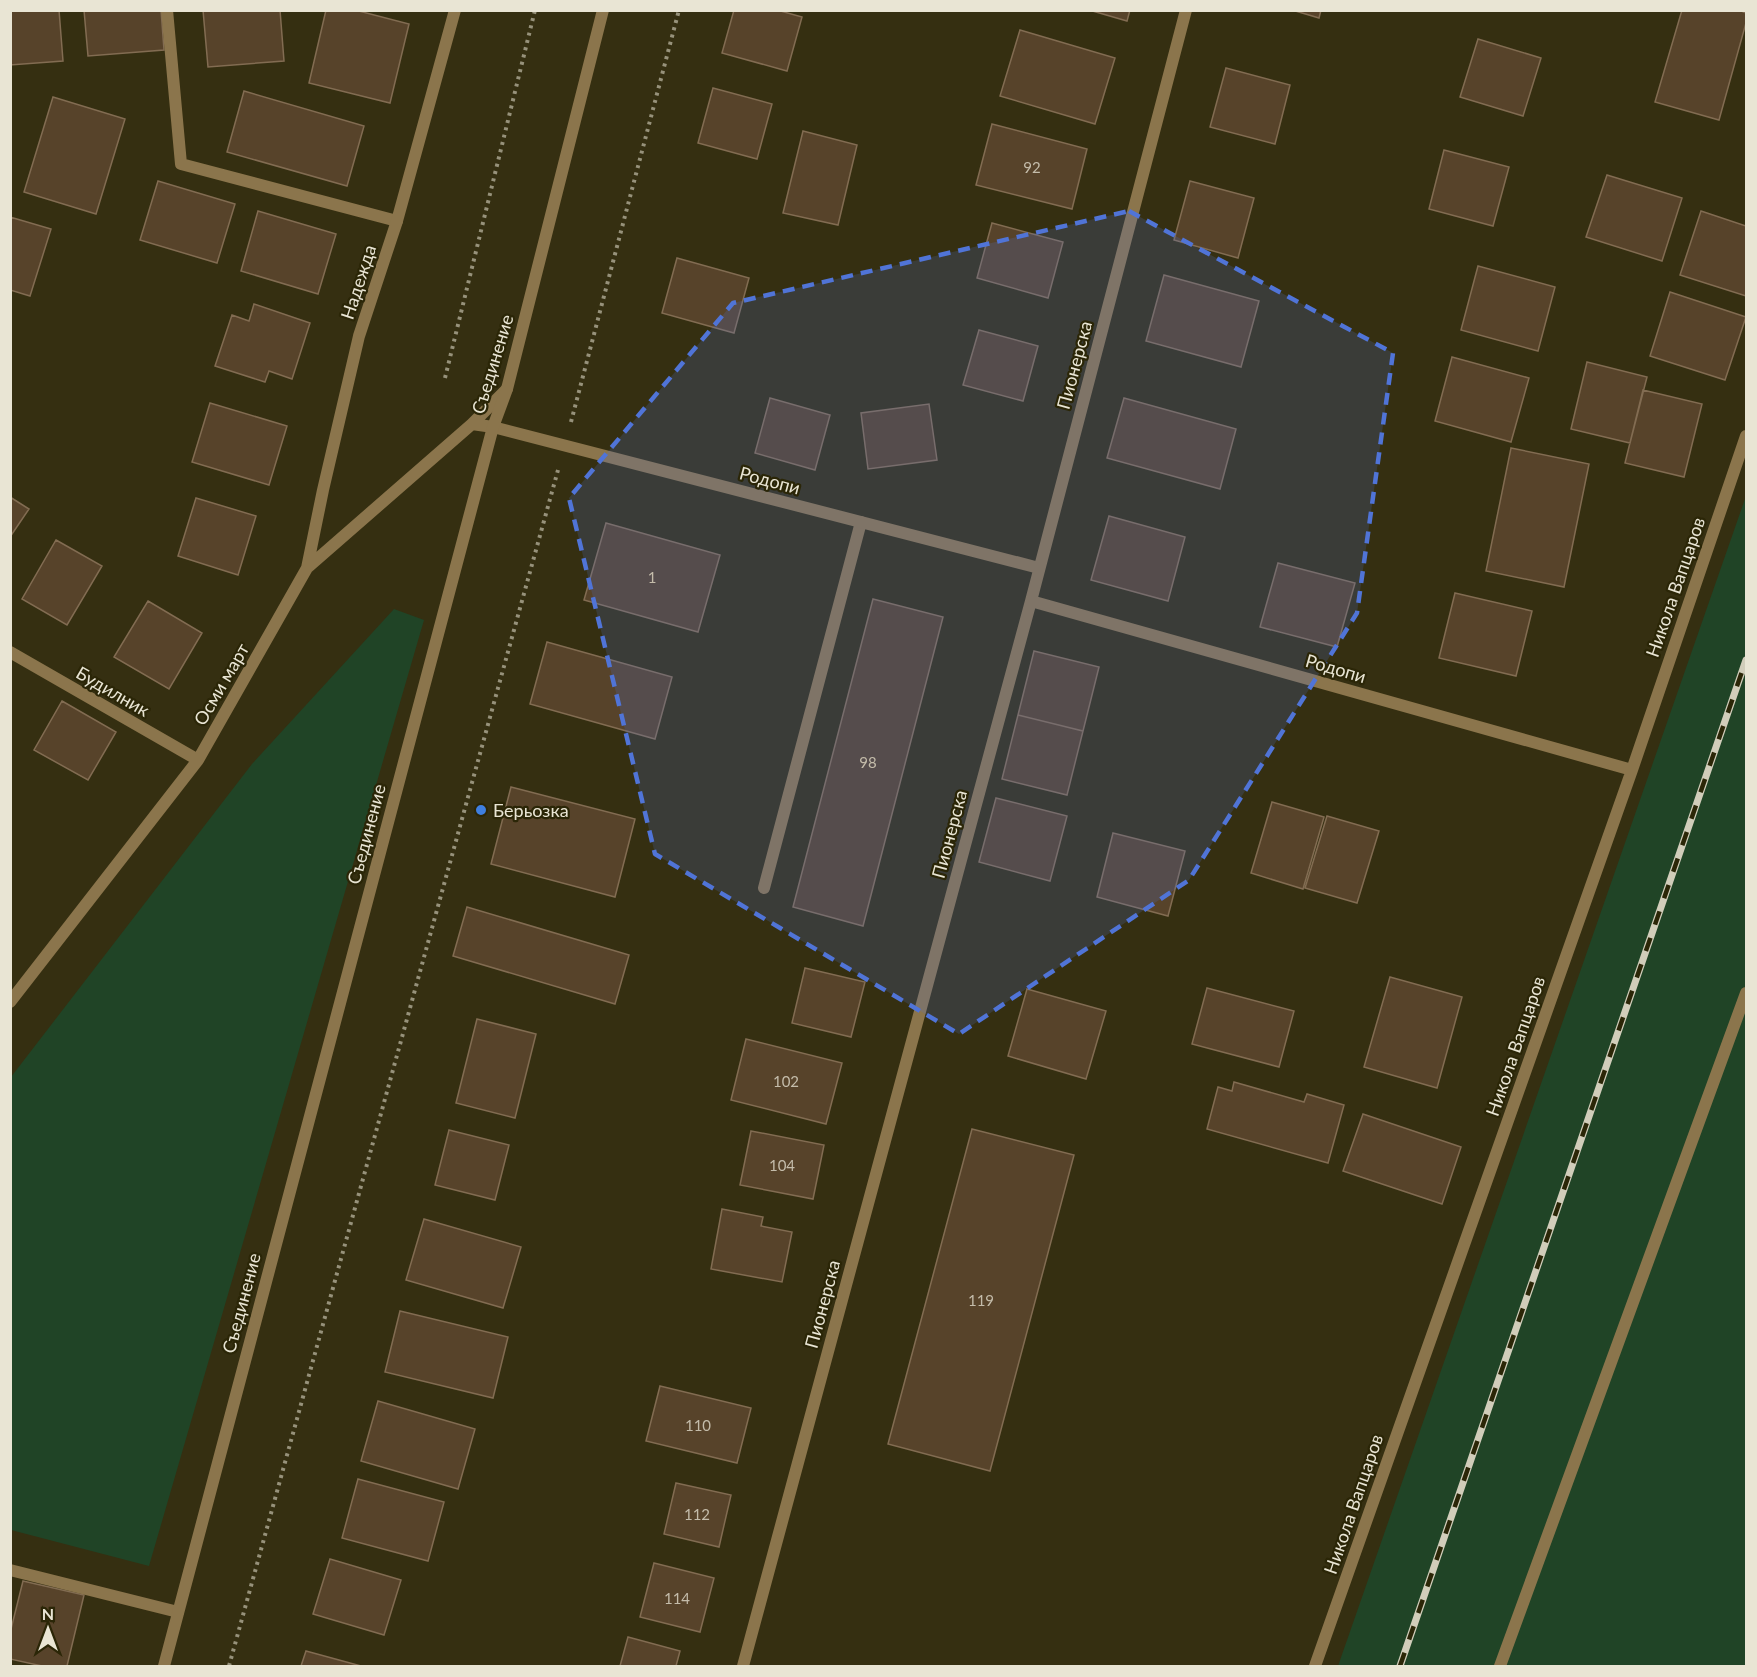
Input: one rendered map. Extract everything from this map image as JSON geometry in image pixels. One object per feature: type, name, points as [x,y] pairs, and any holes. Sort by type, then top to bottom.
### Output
[{"type":"street","points":[[167,10],[181,164],[397,221]]},
{"type":"street","name":"Надежда","points":[[307,568],[359,336],[397,221],[455,10]]},
{"type":"street","name":"Съединение","points":[[164,1666],[493,427],[507,389],[603,10]]},
{"type":"street","name":"Пионерска","points":[[743,1666],[1031,601],[1185,10]]},
{"type":"street","name":"Осми март","points":[[10,1002],[198,760],[307,568],[472,424],[507,389]]},
{"type":"street","points":[[472,424],[493,427]]},
{"type":"street","name":"Родопи","points":[[493,427],[1039,568]]},
{"type":"street","name":"Никола Вапцаров","points":[[1315,1666],[1632,770],[1746,436]]},
{"type":"street","points":[[764,888],[861,522]]},
{"type":"street","name":"Родопи","points":[[1031,601],[1632,770]]},
{"type":"street","name":"Будилник","points":[[10,652],[198,760]]},
{"type":"street","points":[[1500,1666],[1746,993]]},
{"type":"street","points":[[10,1570],[178,1612]]},
{"type":"path","points":[[445,378],[535,10]]},
{"type":"path","points":[[229,1666],[564,445],[679,10]]},
{"type":"highlighted area","points":[[1129,211],[1393,353],[1357,613],[1189,880],[959,1034],[655,854],[569,498],[733,303]]},
{"type":"green space","points":[[1746,496],[1746,1666],[1338,1666]]},
{"type":"green space","points":[[394,609],[424,620],[149,1566],[11,1530],[11,1077],[252,764]]},
{"type":"building","points":[[10,10],[59,10],[63,61],[10,65]]},
{"type":"building","points":[[84,10],[161,10],[164,50],[88,56]]},
{"type":"building","points":[[203,10],[280,10],[284,61],[208,67]]},
{"type":"building","points":[[326,10],[355,10],[409,24],[390,103],[309,83]]},
{"type":"building","points":[[734,10],[777,10],[802,17],[787,71],[722,53]]},
{"type":"building","points":[[1089,10],[1130,10],[1127,21]]},
{"type":"building","points":[[1292,10],[1321,10],[1319,18]]},
{"type":"building","points":[[1682,10],[1739,10],[1746,13],[1746,23],[1719,120],[1655,102]]},
{"type":"building","points":[[1020,30],[1115,58],[1095,124],[1000,96]]},
{"type":"building","points":[[1478,39],[1541,58],[1523,116],[1460,97]]},
{"type":"building","points":[[1226,68],[1290,85],[1275,144],[1210,127]]},
{"type":"building","points":[[713,88],[772,104],[757,159],[698,143]]},
{"type":"building","points":[[244,91],[364,126],[347,186],[227,152]]},
{"type":"building","points":[[53,97],[125,119],[96,214],[24,192]]},
{"type":"building","points":[[992,124],[1087,149],[1072,209],[976,185]]},
{"type":"building","points":[[803,131],[857,145],[838,225],[783,213]]},
{"type":"building","points":[[1444,150],[1509,167],[1493,226],[1429,209]]},
{"type":"building","points":[[1607,175],[1682,198],[1662,261],[1586,237]]},
{"type":"building","points":[[158,181],[235,204],[217,263],[140,240]]},
{"type":"building","points":[[1190,181],[1254,198],[1238,258],[1174,240]]},
{"type":"building","points":[[258,211],[336,234],[318,294],[241,271]]},
{"type":"building","points":[[1701,211],[1746,226],[1746,296],[1680,275]]},
{"type":"building","points":[[10,217],[51,229],[30,296],[10,290]]},
{"type":"building","points":[[992,223],[1063,242],[1048,298],[977,278]]},
{"type":"building","points":[[677,258],[749,278],[734,333],[662,313]]},
{"type":"building","points":[[1478,266],[1555,287],[1538,351],[1461,330]]},
{"type":"building","points":[[1164,275],[1259,301],[1241,367],[1146,341]]},
{"type":"building","points":[[1670,292],[1746,317],[1725,380],[1650,356]]},
{"type":"building","points":[[254,304],[310,323],[292,379],[269,371],[265,382],[215,366],[232,315],[249,321]]},
{"type":"building","points":[[979,330],[1038,346],[1023,401],[963,385]]},
{"type":"building","points":[[1452,357],[1529,378],[1511,442],[1435,421]]},
{"type":"building","points":[[1587,362],[1647,377],[1630,443],[1571,429]]},
{"type":"building","points":[[1643,390],[1702,404],[1684,477],[1625,463]]},
{"type":"building","points":[[770,398],[830,415],[815,470],[755,453]]},
{"type":"building","points":[[1124,398],[1236,429],[1220,489],[1107,458]]},
{"type":"building","points":[[210,403],[287,426],[269,485],[192,462]]},
{"type":"building","points":[[929,404],[937,460],[868,469],[861,413]]},
{"type":"building","points":[[1511,448],[1589,464],[1564,587],[1486,571]]},
{"type":"building","points":[[10,497],[29,509],[10,537]]},
{"type":"building","points":[[196,498],[256,516],[238,575],[178,556]]},
{"type":"building","points":[[1109,516],[1185,537],[1168,601],[1091,580]]},
{"type":"building","points":[[606,523],[720,555],[698,632],[584,600]]},
{"type":"building","points":[[56,540],[102,566],[67,625],[22,599]]},
{"type":"building","points":[[1278,563],[1355,583],[1337,647],[1260,627]]},
{"type":"building","points":[[1455,593],[1532,611],[1516,676],[1439,658]]},
{"type":"building","points":[[873,599],[943,617],[863,926],[793,907]]},
{"type":"building","points":[[148,601],[202,633],[169,689],[114,657]]},
{"type":"building","points":[[547,642],[672,677],[655,739],[530,704]]},
{"type":"building","points":[[1034,651],[1099,667],[1083,731],[1018,715]]},
{"type":"building","points":[[62,701],[116,732],[88,780],[34,750]]},
{"type":"building","points":[[1018,715],[1083,731],[1067,795],[1002,779]]},
{"type":"building","points":[[511,787],[635,819],[615,897],[491,864]]},
{"type":"building","points":[[996,798],[1067,816],[1050,881],[979,862]]},
{"type":"building","points":[[1272,802],[1324,817],[1303,889],[1251,873]]},
{"type":"building","points":[[1327,816],[1379,831],[1357,903],[1305,888]]},
{"type":"building","points":[[1113,833],[1185,851],[1168,916],[1097,897]]},
{"type":"building","points":[[467,907],[629,955],[615,1004],[453,956]]},
{"type":"building","points":[[805,968],[865,982],[851,1037],[792,1023]]},
{"type":"building","points":[[1390,977],[1462,997],[1437,1088],[1364,1067]]},
{"type":"building","points":[[1207,988],[1294,1011],[1279,1067],[1192,1044]]},
{"type":"building","points":[[1027,989],[1106,1011],[1086,1079],[1008,1056]]},
{"type":"building","points":[[477,1019],[536,1034],[515,1118],[456,1103]]},
{"type":"building","points":[[746,1039],[842,1063],[826,1124],[731,1100]]},
{"type":"building","points":[[1234,1082],[1304,1102],[1307,1094],[1344,1105],[1328,1163],[1207,1129],[1218,1087],[1232,1091]]},
{"type":"building","points":[[1363,1114],[1461,1147],[1442,1204],[1343,1171]]},
{"type":"building","points":[[972,1129],[1074,1155],[990,1471],[888,1444]]},
{"type":"building","points":[[449,1130],[509,1145],[495,1200],[435,1185]]},
{"type":"building","points":[[751,1131],[824,1145],[813,1199],[740,1185]]},
{"type":"building","points":[[722,1209],[763,1217],[761,1226],[792,1232],[782,1282],[711,1269]]},
{"type":"building","points":[[424,1219],[521,1247],[503,1308],[406,1280]]},
{"type":"building","points":[[400,1311],[508,1337],[493,1398],[385,1372]]},
{"type":"building","points":[[660,1386],[751,1408],[737,1463],[646,1441]]},
{"type":"building","points":[[378,1401],[475,1429],[458,1489],[361,1461]]},
{"type":"building","points":[[358,1479],[444,1502],[428,1561],[342,1538]]},
{"type":"building","points":[[676,1483],[731,1495],[719,1547],[664,1534]]},
{"type":"building","points":[[330,1559],[401,1580],[384,1635],[313,1614]]},
{"type":"building","points":[[654,1563],[714,1578],[700,1632],[640,1617]]},
{"type":"building","points":[[23,1581],[84,1595],[67,1666],[42,1666],[10,1659],[10,1633]]},
{"type":"building","points":[[628,1637],[680,1651],[676,1666],[620,1666]]},
{"type":"building","points":[[306,1651],[361,1666],[301,1666]]},
{"type":"railway","points":[[1400,1666],[1746,660]]},
{"type":"place","name":"Берьозка","points":[[481,810]]}]
